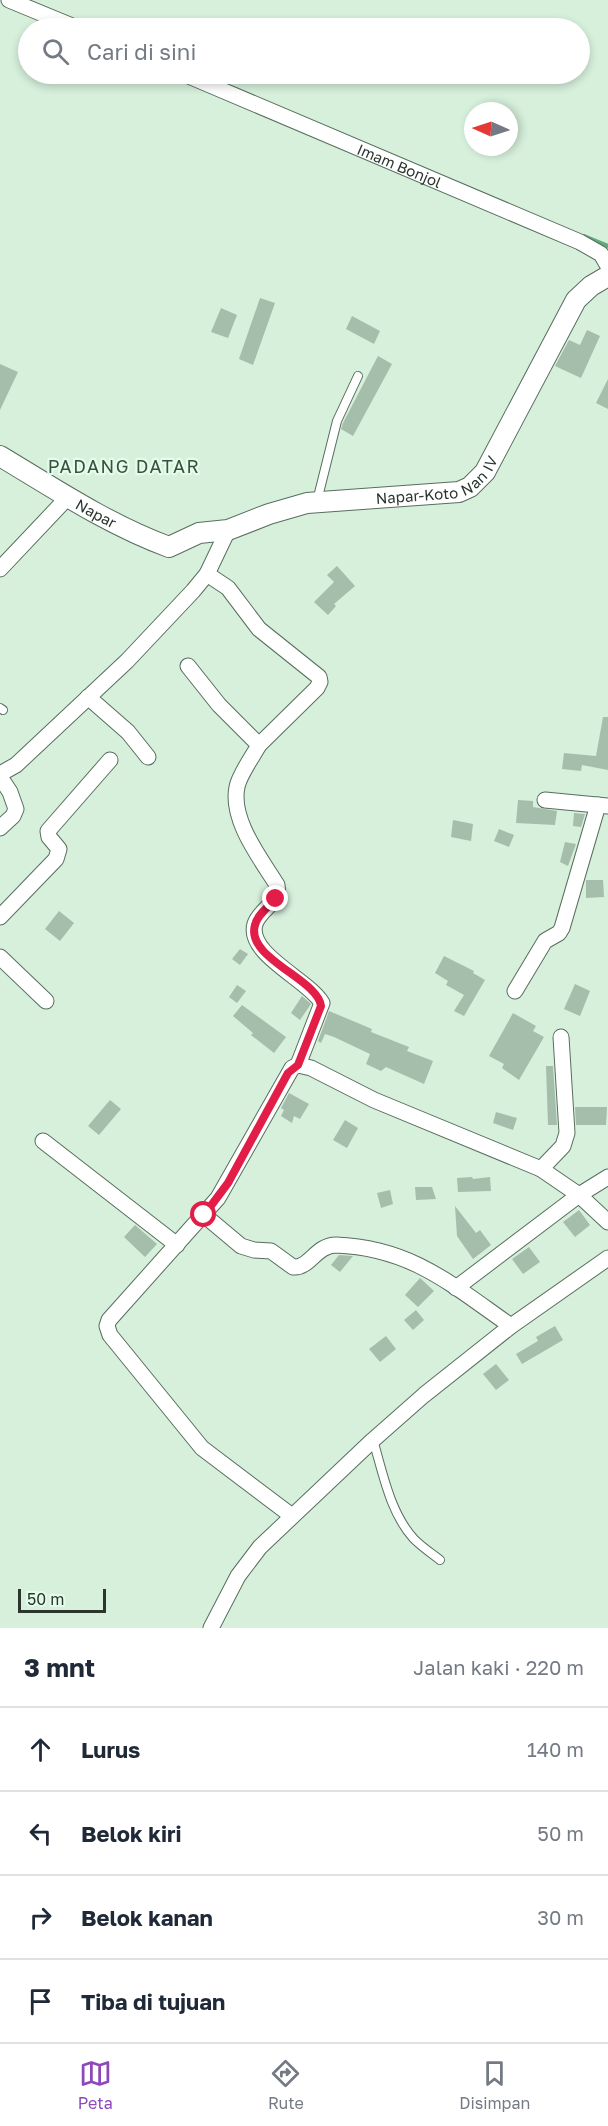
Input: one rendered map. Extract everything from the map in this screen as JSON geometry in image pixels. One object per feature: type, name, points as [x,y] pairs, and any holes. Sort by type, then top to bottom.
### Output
[{"type":"street","points":[[9,0],[53,18]]},
{"type":"street","name":"Imam Bonjol","points":[[208,84],[580,242],[601,254],[608,266]]},
{"type":"street","name":"Napar-Koto Nan IV","points":[[199,533],[228,530],[288,508],[316,502],[449,494],[470,487],[485,472],[576,300],[591,286],[608,276]]},
{"type":"street","name":"Napar","points":[[0,456],[142,537],[169,547],[199,533]]},
{"type":"street","points":[[0,569],[68,496]]},
{"type":"street","points":[[0,828],[14,816],[16,809],[10,792],[0,776],[16,765],[127,661],[193,591],[207,574],[228,530]]},
{"type":"street","points":[[207,574],[228,588],[259,628],[319,677],[320,682],[317,688],[259,745],[237,786],[237,808],[243,829],[277,885],[278,894],[257,919],[255,938],[261,948],[311,990],[322,1003],[298,1065],[288,1073],[228,1183],[204,1215],[109,1320],[108,1330],[202,1448],[292,1516]]},
{"type":"street","points":[[188,666],[219,705],[259,745]]},
{"type":"street","points":[[88,697],[128,732],[148,757]]},
{"type":"street","points":[[0,917],[58,855],[59,849],[49,837],[48,831],[110,760]]},
{"type":"street","points":[[515,991],[545,941],[561,931],[603,805],[545,800]]},
{"type":"street","points":[[0,957],[46,1001]]},
{"type":"street","points":[[541,1169],[563,1146],[567,1133],[561,1037]]},
{"type":"street","points":[[298,1065],[311,1068],[374,1100],[541,1169],[579,1195],[608,1222]]},
{"type":"street","points":[[43,1141],[177,1245]]},
{"type":"street","points":[[456,1288],[579,1195],[608,1177]]},
{"type":"street","points":[[204,1215],[241,1246],[254,1250],[271,1251],[293,1267],[303,1265],[316,1253],[327,1246],[334,1245],[376,1250],[398,1256],[443,1278],[511,1326]]},
{"type":"street","points":[[211,1628],[248,1561],[260,1547],[373,1440],[424,1395],[511,1326],[608,1258]]},
{"type":"lane","points":[[316,502],[338,421],[358,376]]},
{"type":"lane","points":[[373,1440],[391,1498],[404,1526],[414,1539],[440,1560]]},
{"type":"building","points":[[260,298],[275,303],[253,365],[239,359]]},
{"type":"building","points":[[221,308],[237,315],[228,338],[211,332]]},
{"type":"building","points":[[352,316],[380,331],[374,344],[346,329]]},
{"type":"building","points":[[587,330],[600,336],[581,378],[555,366],[569,340],[580,345]]},
{"type":"building","points":[[378,356],[392,364],[353,436],[341,429]]},
{"type":"building","points":[[0,364],[18,372],[0,410]]},
{"type":"building","points":[[608,379],[608,409],[596,403]]},
{"type":"building","points":[[337,566],[355,586],[334,604],[336,606],[328,615],[314,602],[334,582],[327,575]]},
{"type":"building","points":[[603,717],[608,717],[608,770],[582,765],[581,771],[562,769],[564,753],[596,756]]},
{"type":"building","points":[[518,800],[533,801],[533,807],[557,811],[555,825],[516,823]]},
{"type":"building","points":[[574,813],[585,814],[581,827],[573,826]]},
{"type":"building","points":[[453,820],[473,824],[471,841],[451,837]]},
{"type":"building","points":[[499,829],[514,835],[509,847],[494,841]]},
{"type":"building","points":[[565,842],[576,844],[568,866],[560,862]]},
{"type":"building","points":[[586,880],[603,880],[604,897],[586,898]]},
{"type":"building","points":[[59,911],[74,923],[60,941],[45,929]]},
{"type":"building","points":[[240,949],[248,954],[240,965],[232,959]]},
{"type":"building","points":[[444,956],[474,971],[473,973],[485,980],[464,1016],[454,1011],[464,995],[446,985],[448,981],[435,973]]},
{"type":"building","points":[[575,984],[590,991],[580,1016],[564,1009]]},
{"type":"building","points":[[237,985],[246,991],[237,1003],[229,997]]},
{"type":"building","points":[[302,996],[311,1004],[300,1020],[291,1013]]},
{"type":"building","points":[[242,1005],[286,1037],[274,1053],[251,1035],[253,1033],[233,1016]]},
{"type":"building","points":[[329,1011],[372,1029],[371,1032],[409,1047],[407,1051],[433,1061],[424,1084],[386,1067],[381,1071],[366,1064],[370,1054],[334,1037],[325,1034],[321,1043],[318,1041]]},
{"type":"building","points":[[513,1013],[536,1026],[533,1031],[544,1037],[519,1080],[502,1068],[504,1064],[489,1056]]},
{"type":"building","points":[[546,1066],[553,1066],[557,1125],[548,1125]]},
{"type":"building","points":[[289,1093],[309,1104],[300,1119],[294,1116],[292,1123],[281,1116],[284,1110],[281,1108]]},
{"type":"building","points":[[110,1100],[121,1109],[99,1135],[88,1126]]},
{"type":"building","points":[[575,1107],[607,1107],[606,1125],[576,1125]]},
{"type":"building","points":[[496,1112],[517,1118],[513,1130],[493,1123]]},
{"type":"building","points":[[345,1120],[358,1128],[347,1148],[333,1140]]},
{"type":"building","points":[[472,1177],[473,1179],[490,1177],[491,1191],[458,1192],[457,1178]]},
{"type":"building","points":[[415,1187],[432,1187],[436,1199],[416,1200]]},
{"type":"building","points":[[390,1190],[393,1204],[381,1208],[377,1193]]},
{"type":"building","points":[[455,1206],[476,1233],[480,1230],[491,1245],[473,1259],[457,1236]]},
{"type":"building","points":[[579,1210],[590,1225],[575,1237],[563,1222]]},
{"type":"building","points":[[135,1225],[157,1244],[145,1257],[124,1237]]},
{"type":"building","points":[[529,1247],[540,1262],[523,1274],[512,1259]]},
{"type":"building","points":[[339,1255],[353,1256],[340,1272],[331,1265]]},
{"type":"building","points":[[420,1278],[434,1291],[418,1307],[405,1295]]},
{"type":"building","points":[[416,1310],[424,1320],[413,1330],[404,1320]]},
{"type":"building","points":[[555,1326],[563,1340],[522,1364],[516,1354],[538,1341],[536,1337]]},
{"type":"building","points":[[386,1336],[396,1349],[380,1362],[369,1349]]},
{"type":"building","points":[[496,1364],[509,1380],[496,1390],[483,1374]]},
{"type":"waterway","points":[[584,236],[608,246]]},
{"type":"district","name":"PADANG DATAR","points":[[124,466]]},
{"type":"route","points":[[204,1215],[228,1183],[288,1073],[298,1065],[322,1003],[311,990],[257,943],[254,931],[257,919],[276,899]]}]
